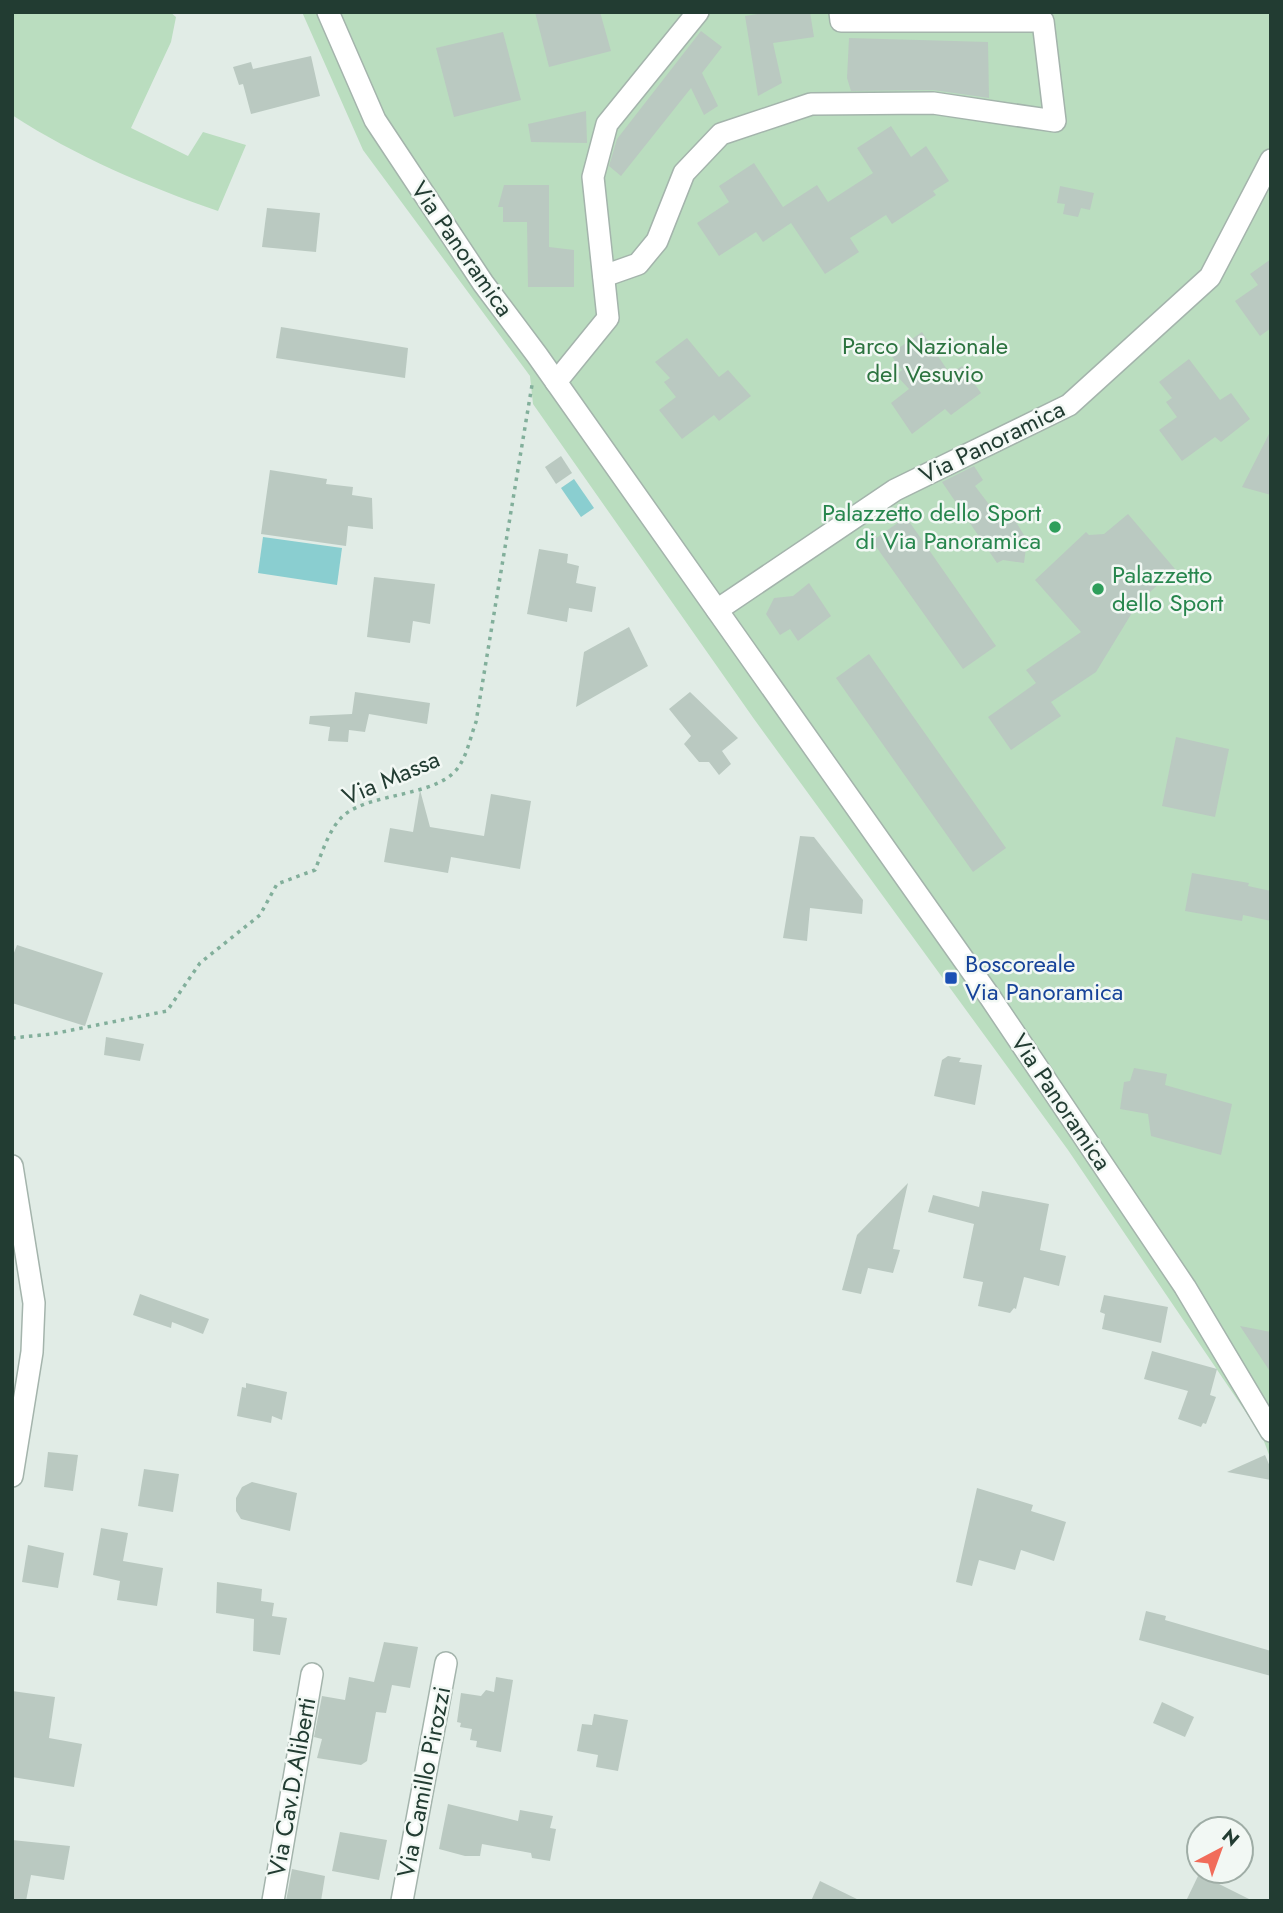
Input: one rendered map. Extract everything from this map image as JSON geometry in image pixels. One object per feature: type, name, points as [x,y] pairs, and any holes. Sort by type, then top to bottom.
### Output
[{"type":"street","name":"Via Panoramica","points":[[328,12],[375,120],[483,283],[537,355],[990,997],[1185,1287],[1271,1431]]},
{"type":"street","points":[[556,382],[608,318],[593,177],[607,124],[698,12]]},
{"type":"street","points":[[604,276],[638,264],[657,242],[684,173],[721,134],[811,104],[933,103],[1055,121],[1043,21],[841,21],[839,12]]},
{"type":"street","name":"Via Panoramica","points":[[717,610],[895,490],[1069,405],[1210,277],[1271,160]]},
{"type":"street","points":[[12,1166],[34,1303],[32,1352],[12,1476]]},
{"type":"street","name":"Via Camillo Pirozzi","points":[[401,1901],[446,1663]]},
{"type":"street","name":"Via Cav.D.Aliberti","points":[[273,1901],[312,1674]]},
{"type":"path","name":"Via Massa","points":[[12,1038],[52,1034],[166,1011],[200,962],[260,915],[277,884],[316,870],[329,837],[343,816],[364,805],[439,782],[460,766],[476,722],[537,355]]},
{"type":"green space","points":[[12,12],[170,12],[176,17],[171,42],[131,128],[188,156],[203,132],[246,145],[218,211],[112,169],[61,144],[12,115]]},
{"type":"green space","name":"Parco Nazionale del Vesuvio","points":[[302,12],[1271,12],[1271,1460],[1262,1436],[1068,1150],[754,719],[533,404],[530,376],[363,150]]},
{"type":"water","points":[[574,479],[594,508],[581,517],[561,488]]},
{"type":"water","points":[[263,537],[342,548],[337,585],[258,573]]},
{"type":"building","points":[[535,12],[600,12],[611,51],[549,67]]},
{"type":"building","points":[[770,12],[810,12],[814,37],[773,43],[782,83],[758,96],[745,16]]},
{"type":"building","points":[[701,31],[722,47],[702,73],[718,106],[704,115],[691,88],[621,176],[609,166],[617,139]]},
{"type":"building","points":[[503,32],[521,100],[454,117],[436,48]]},
{"type":"building","points":[[849,38],[988,42],[989,98],[933,90],[851,91],[847,78]]},
{"type":"building","points":[[311,56],[320,96],[251,114],[243,84],[239,85],[233,67],[251,62],[253,69]]},
{"type":"building","points":[[586,111],[587,143],[531,142],[528,124]]},
{"type":"building","points":[[891,126],[911,157],[926,146],[949,181],[933,191],[936,195],[892,224],[886,215],[850,238],[859,252],[825,274],[791,223],[763,242],[756,232],[719,256],[697,223],[729,202],[719,186],[754,163],[783,207],[817,185],[828,202],[873,173],[857,148]]},
{"type":"building","points":[[504,185],[549,185],[549,247],[574,250],[574,287],[528,287],[527,222],[503,222],[503,207],[498,207]]},
{"type":"building","points":[[1060,186],[1094,193],[1090,210],[1081,208],[1078,217],[1063,214],[1065,204],[1057,203]]},
{"type":"building","points":[[267,208],[320,213],[316,252],[262,247]]},
{"type":"building","points":[[1271,259],[1271,328],[1260,336],[1235,301],[1258,285],[1250,274]]},
{"type":"building","points":[[281,327],[408,348],[405,378],[276,358]]},
{"type":"building","points":[[922,332],[950,374],[962,366],[981,393],[951,415],[945,409],[912,434],[891,403],[909,389],[896,375],[902,370],[890,354]]},
{"type":"building","points":[[687,338],[719,377],[728,370],[751,396],[719,421],[714,415],[682,439],[659,410],[676,397],[664,382],[670,378],[655,362]]},
{"type":"building","points":[[1189,359],[1220,400],[1231,393],[1250,419],[1221,442],[1215,437],[1182,461],[1159,430],[1177,417],[1166,402],[1172,398],[1159,382]]},
{"type":"building","points":[[1271,430],[1271,495],[1242,487]]},
{"type":"building","points":[[561,456],[572,473],[556,484],[545,467]]},
{"type":"building","points":[[974,466],[983,480],[975,486],[994,511],[1013,517],[1027,540],[1024,563],[1003,560],[997,563],[942,482]]},
{"type":"building","points":[[270,470],[327,479],[326,484],[353,487],[352,495],[372,498],[373,529],[348,526],[346,546],[261,534]]},
{"type":"building","name":"Palazzetto dello Sport","points":[[1128,514],[1175,569],[1138,603],[1096,672],[1051,702],[1061,716],[1011,750],[988,717],[1036,683],[1026,670],[1081,632],[1035,580],[1086,532],[1089,535],[1104,534]]},
{"type":"building","points":[[906,517],[996,646],[963,669],[872,541]]},
{"type":"building","points":[[539,549],[568,554],[567,563],[579,566],[576,583],[596,587],[592,612],[569,608],[567,622],[527,614]]},
{"type":"building","points":[[374,577],[435,584],[430,624],[413,621],[410,643],[367,637]]},
{"type":"building","points":[[809,583],[831,616],[798,641],[790,629],[780,635],[766,614],[774,598],[793,596]]},
{"type":"building","points":[[629,627],[648,666],[576,707],[584,652]]},
{"type":"building","points":[[869,654],[1006,848],[973,872],[836,678]]},
{"type":"building","points":[[355,692],[430,703],[427,724],[369,714],[365,732],[349,730],[348,742],[328,741],[330,727],[309,724],[310,716],[352,714]]},
{"type":"building","points":[[690,692],[738,738],[722,751],[731,764],[719,775],[709,762],[699,762],[684,744],[691,736],[669,709]]},
{"type":"building","points":[[1176,737],[1229,749],[1215,817],[1162,806]]},
{"type":"building","points":[[420,790],[430,827],[484,836],[491,794],[531,801],[520,869],[451,857],[448,873],[384,862],[390,828],[413,832]]},
{"type":"building","points":[[800,836],[814,837],[863,900],[862,914],[810,908],[807,941],[783,938]]},
{"type":"building","points":[[1192,873],[1249,883],[1248,886],[1271,891],[1271,921],[1243,915],[1242,921],[1185,911]]},
{"type":"building","points":[[17,945],[103,973],[85,1026],[12,1003],[12,958]]},
{"type":"building","points":[[106,1037],[144,1044],[140,1061],[104,1055]]},
{"type":"building","points":[[948,1056],[961,1058],[959,1062],[982,1065],[975,1105],[934,1096],[942,1060]]},
{"type":"building","points":[[1134,1068],[1167,1074],[1165,1085],[1232,1104],[1221,1155],[1151,1136],[1148,1114],[1120,1109],[1124,1082],[1130,1081]]},
{"type":"building","points":[[908,1183],[893,1249],[900,1250],[893,1273],[868,1268],[861,1294],[842,1290],[857,1235]]},
{"type":"building","points":[[982,1191],[1049,1204],[1040,1250],[1066,1256],[1059,1286],[1024,1277],[1016,1309],[1010,1313],[978,1306],[983,1282],[963,1278],[974,1224],[928,1212],[933,1195],[979,1207]]},
{"type":"building","points":[[140,1294],[209,1319],[203,1334],[172,1322],[171,1328],[133,1315]]},
{"type":"building","points":[[1104,1295],[1168,1307],[1161,1343],[1102,1329],[1105,1314],[1100,1312]]},
{"type":"building","points":[[1240,1326],[1271,1332],[1271,1373]]},
{"type":"building","points":[[1152,1351],[1217,1369],[1210,1395],[1216,1397],[1206,1424],[1203,1423],[1201,1427],[1178,1419],[1188,1391],[1144,1379]]},
{"type":"building","points":[[246,1383],[287,1392],[282,1420],[272,1416],[271,1423],[237,1416],[242,1387],[246,1388]]},
{"type":"building","points":[[48,1452],[78,1455],[73,1491],[44,1487]]},
{"type":"building","points":[[1265,1455],[1271,1469],[1271,1480],[1227,1472]]},
{"type":"building","points":[[144,1469],[179,1474],[173,1512],[138,1506]]},
{"type":"building","points":[[252,1482],[297,1493],[290,1531],[241,1519],[236,1511],[236,1498],[242,1487]]},
{"type":"building","points":[[977,1488],[1033,1505],[1031,1511],[1066,1522],[1054,1561],[1021,1550],[1015,1570],[979,1560],[972,1586],[956,1582]]},
{"type":"building","points":[[101,1528],[128,1533],[123,1561],[163,1568],[157,1606],[117,1600],[120,1581],[93,1575]]},
{"type":"building","points":[[28,1545],[64,1553],[58,1588],[22,1582]]},
{"type":"building","points":[[217,1582],[262,1589],[261,1601],[274,1603],[272,1616],[287,1618],[280,1655],[253,1651],[254,1619],[216,1613]]},
{"type":"building","points":[[1146,1611],[1166,1616],[1165,1620],[1271,1651],[1271,1676],[1139,1640]]},
{"type":"building","points":[[384,1642],[418,1647],[410,1688],[392,1685],[386,1713],[376,1712],[367,1761],[361,1765],[317,1758],[322,1739],[314,1737],[322,1696],[345,1700],[349,1677],[374,1682]]},
{"type":"building","points":[[496,1677],[513,1680],[501,1752],[476,1747],[477,1741],[470,1740],[472,1729],[460,1727],[461,1723],[457,1722],[461,1693],[481,1696],[486,1690],[494,1692]]},
{"type":"building","points":[[12,1691],[55,1697],[49,1738],[82,1744],[74,1787],[12,1777]]},
{"type":"building","points":[[1162,1702],[1194,1717],[1185,1737],[1153,1723]]},
{"type":"building","points":[[594,1714],[628,1720],[618,1771],[596,1767],[598,1755],[577,1751],[582,1724],[592,1725]]},
{"type":"building","points":[[448,1804],[518,1821],[520,1810],[553,1816],[550,1828],[556,1829],[550,1861],[532,1858],[531,1853],[482,1844],[480,1856],[465,1856],[439,1849]]},
{"type":"building","points":[[340,1832],[387,1840],[379,1880],[332,1871]]},
{"type":"building","points":[[12,1840],[70,1846],[64,1880],[31,1875],[26,1901],[12,1901]]},
{"type":"building","points":[[292,1869],[325,1876],[321,1901],[286,1901]]},
{"type":"building","points":[[820,1881],[861,1901],[811,1901]]},
{"type":"building","points":[[1194,1885],[1221,1885],[1253,1901],[1186,1901]]},
{"type":"place","name":"Palazzetto dello Sport di Via Panoramica","points":[[1055,527]]},
{"type":"place","name":"Palazzetto dello Sport","points":[[1098,589]]},
{"type":"place","name":"Boscoreale Via Panoramica","points":[[951,978]]}]
